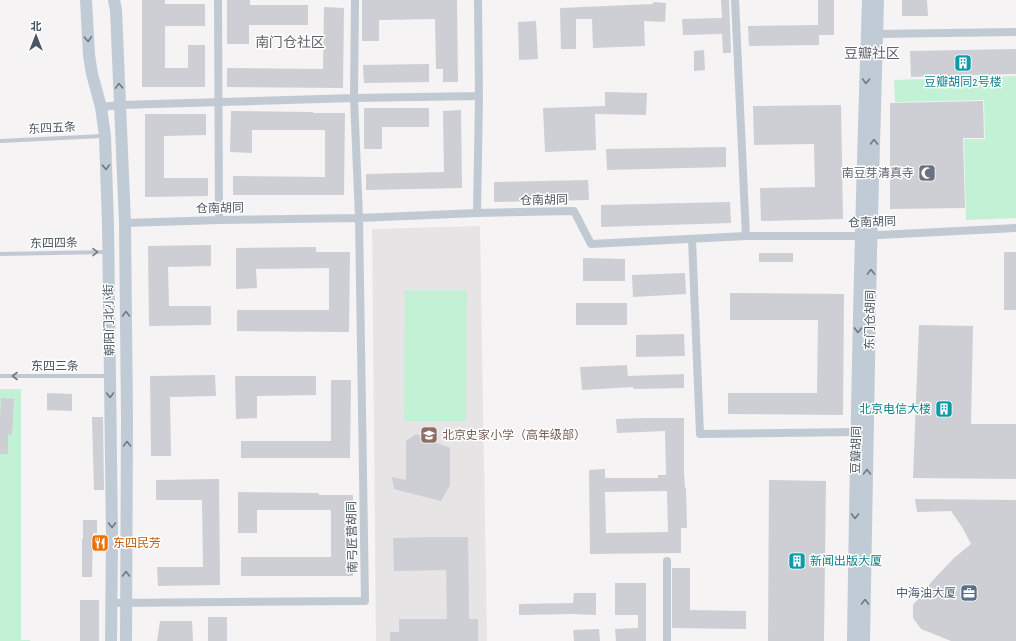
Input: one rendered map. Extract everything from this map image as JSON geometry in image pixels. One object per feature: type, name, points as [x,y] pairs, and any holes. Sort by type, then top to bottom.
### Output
[{"type":"main road","name":"朝阳门北小街","points":[[86,0],[89,55],[92,74],[101,108],[105,136],[112,535],[111,641]]},
{"type":"main road","name":"朝阳门北小街","points":[[114,0],[116,10],[125,223],[127,418],[126,641]]},
{"type":"main road","name":"东门仓胡同","points":[[864,641],[868,0]]},
{"type":"main road","name":"东门仓胡同","points":[[866,235],[878,0]]},
{"type":"main road","name":"豆瓣胡同","points":[[853,641],[856,432],[866,235]]},
{"type":"street","points":[[218,0],[219,220]]},
{"type":"street","points":[[355,0],[354,98],[359,218]]},
{"type":"street","points":[[477,214],[479,96],[478,0]]},
{"type":"street","points":[[735,0],[746,236]]},
{"type":"street","points":[[877,34],[1016,32]]},
{"type":"street","points":[[101,108],[219,102],[479,96]]},
{"type":"street","name":"仓南胡同","points":[[125,223],[574,212],[591,244],[692,238],[866,235],[1016,228]]},
{"type":"street","name":"南弓匠营胡同","points":[[111,603],[365,601],[359,218]]},
{"type":"street","points":[[692,238],[700,434],[856,432]]},
{"type":"street","points":[[667,560],[667,641]]},
{"type":"lane","name":"东四五条","points":[[0,141],[105,136]]},
{"type":"lane","name":"东四四条","points":[[0,254],[108,252]]},
{"type":"lane","name":"东四三条","points":[[0,376],[110,376]]},
{"type":"shaded area","name":"北京史家小学（高年级部）","points":[[480,226],[487,641],[376,641],[372,229]]},
{"type":"green space","points":[[1016,76],[1016,218],[966,220],[964,139],[985,139],[984,100],[895,102],[894,80]]},
{"type":"green space","points":[[405,290],[467,290],[466,421],[404,421]]},
{"type":"green space","points":[[0,389],[21,389],[21,640],[30,641],[0,641]]},
{"type":"building","points":[[142,0],[165,0],[165,4],[205,4],[205,26],[165,26],[165,68],[188,68],[188,45],[205,45],[205,87],[142,87]]},
{"type":"building","points":[[227,0],[250,0],[250,5],[308,5],[308,25],[249,25],[249,44],[227,44]]},
{"type":"building","points":[[362,0],[457,0],[458,82],[443,82],[443,69],[436,69],[435,19],[379,20],[379,41],[362,41]]},
{"type":"building","points":[[721,0],[729,0],[731,53],[723,53],[722,34],[683,35],[682,19],[722,18]]},
{"type":"building","points":[[818,0],[834,0],[834,35],[819,35],[819,45],[749,46],[748,26],[818,25]]},
{"type":"building","points":[[902,0],[927,0],[928,16],[902,16]]},
{"type":"building","points":[[653,2],[666,3],[665,22],[644,21],[645,46],[593,48],[592,19],[576,19],[576,49],[561,49],[560,8],[653,4]]},
{"type":"building","points":[[324,7],[344,8],[343,88],[227,87],[227,68],[323,69]]},
{"type":"building","points":[[536,21],[538,59],[519,60],[518,22]]},
{"type":"building","name":"豆瓣胡同2号楼","points":[[1016,49],[1016,74],[911,77],[910,51]]},
{"type":"building","points":[[704,50],[705,70],[694,71],[694,51]]},
{"type":"building","points":[[429,64],[429,82],[364,83],[363,65]]},
{"type":"building","points":[[605,92],[647,93],[646,115],[595,114],[596,150],[545,152],[543,108],[605,106]]},
{"type":"building","name":"南豆芽清真寺","points":[[983,101],[984,138],[963,138],[965,208],[890,209],[890,103]]},
{"type":"building","points":[[841,105],[843,219],[761,221],[760,188],[815,187],[814,144],[754,145],[753,106]]},
{"type":"building","points":[[364,108],[429,108],[429,127],[382,127],[382,149],[364,149]]},
{"type":"building","points":[[461,110],[462,188],[366,190],[366,174],[444,172],[443,111]]},
{"type":"building","points":[[231,111],[345,113],[344,195],[233,195],[233,176],[325,177],[325,130],[252,130],[252,153],[230,152]]},
{"type":"building","points":[[145,114],[206,114],[206,135],[164,136],[164,178],[208,178],[208,196],[145,197]]},
{"type":"building","points":[[726,147],[726,167],[607,170],[606,149]]},
{"type":"building","points":[[588,180],[589,200],[494,202],[494,182]]},
{"type":"building","points":[[730,202],[731,223],[601,227],[601,205]]},
{"type":"building","points":[[211,245],[211,266],[168,267],[169,306],[211,306],[211,325],[149,326],[148,246]]},
{"type":"building","points":[[316,247],[316,252],[350,252],[349,332],[237,331],[237,310],[329,310],[329,268],[256,269],[257,288],[236,289],[236,248]]},
{"type":"building","points":[[1004,252],[1016,252],[1016,310],[1004,310]]},
{"type":"building","points":[[759,253],[793,253],[793,262],[759,262]]},
{"type":"building","points":[[583,258],[625,259],[625,281],[583,281]]},
{"type":"building","points":[[685,273],[686,294],[633,297],[632,275]]},
{"type":"building","points":[[730,293],[844,294],[843,415],[728,414],[728,393],[817,393],[818,320],[730,320]]},
{"type":"building","points":[[576,303],[627,303],[627,325],[576,325]]},
{"type":"building","name":"北京电信大楼","points":[[919,325],[973,326],[971,424],[1016,424],[1016,479],[913,478]]},
{"type":"building","points":[[684,334],[685,356],[636,357],[636,335]]},
{"type":"building","points":[[627,365],[628,376],[684,374],[684,388],[633,389],[633,387],[582,390],[580,367]]},
{"type":"building","points":[[215,375],[216,396],[170,397],[171,456],[151,456],[150,376]]},
{"type":"building","points":[[235,376],[316,376],[316,395],[257,396],[257,418],[236,419]]},
{"type":"building","points":[[331,380],[351,380],[350,458],[241,458],[241,441],[331,441]]},
{"type":"building","points":[[47,393],[72,394],[72,411],[47,410]]},
{"type":"building","points":[[1,398],[14,399],[12,435],[8,434],[8,454],[0,454]]},
{"type":"building","points":[[92,417],[103,417],[104,490],[94,490]]},
{"type":"building","points":[[684,418],[684,471],[687,528],[681,528],[681,553],[590,554],[589,470],[605,469],[605,478],[658,478],[658,475],[666,475],[665,431],[617,433],[616,419]],"holes":[[[667,491],[668,532],[606,533],[605,492]]]},
{"type":"building","points":[[416,434],[450,448],[450,485],[441,501],[394,489],[392,477],[406,480],[406,441]]},
{"type":"building","points":[[219,479],[220,585],[158,586],[157,567],[203,567],[202,500],[156,500],[156,480]]},
{"type":"building","name":"新闻出版大厦","points":[[769,480],[826,481],[824,641],[768,641]]},
{"type":"building","points":[[238,492],[353,495],[353,576],[241,576],[241,557],[331,557],[331,510],[257,510],[257,533],[238,533]]},
{"type":"building","name":"中海油大厦","points":[[915,499],[1016,500],[1016,641],[951,641],[921,629],[913,618],[913,605],[933,580],[954,558],[971,544],[951,511],[917,512]]},
{"type":"building","points":[[83,520],[97,520],[97,533],[93,533],[92,577],[82,577]]},
{"type":"building","points":[[468,537],[469,619],[478,619],[478,641],[390,641],[390,632],[399,632],[399,619],[447,619],[446,570],[394,571],[393,538]]},
{"type":"building","points":[[672,568],[690,568],[690,610],[746,611],[746,629],[672,628]]},
{"type":"building","points":[[615,583],[646,583],[646,641],[616,641],[615,629],[638,628],[638,615],[615,615]]},
{"type":"building","points":[[574,593],[596,593],[596,615],[519,615],[519,604],[573,603]]},
{"type":"building","points":[[80,600],[99,600],[99,641],[80,641]]},
{"type":"building","points":[[208,617],[227,617],[227,641],[208,641]]},
{"type":"building","points":[[160,621],[192,621],[193,641],[157,641]]},
{"type":"building","points":[[599,629],[600,641],[574,641],[573,630]]},
{"type":"place","name":"豆瓣胡同2号楼","points":[[963,63]]},
{"type":"place","name":"南豆芽清真寺","points":[[927,173]]},
{"type":"place","name":"北京电信大楼","points":[[944,409]]},
{"type":"place","name":"北京史家小学（高年级部）","points":[[429,435]]},
{"type":"place","name":"东四民芳","points":[[100,543]]},
{"type":"place","name":"新闻出版大厦","points":[[797,561]]},
{"type":"place","name":"中海油大厦","points":[[969,593]]},
{"type":"district","name":"南门仓社区","points":[[290,43]]},
{"type":"district","name":"豆瓣社区","points":[[872,54]]}]
